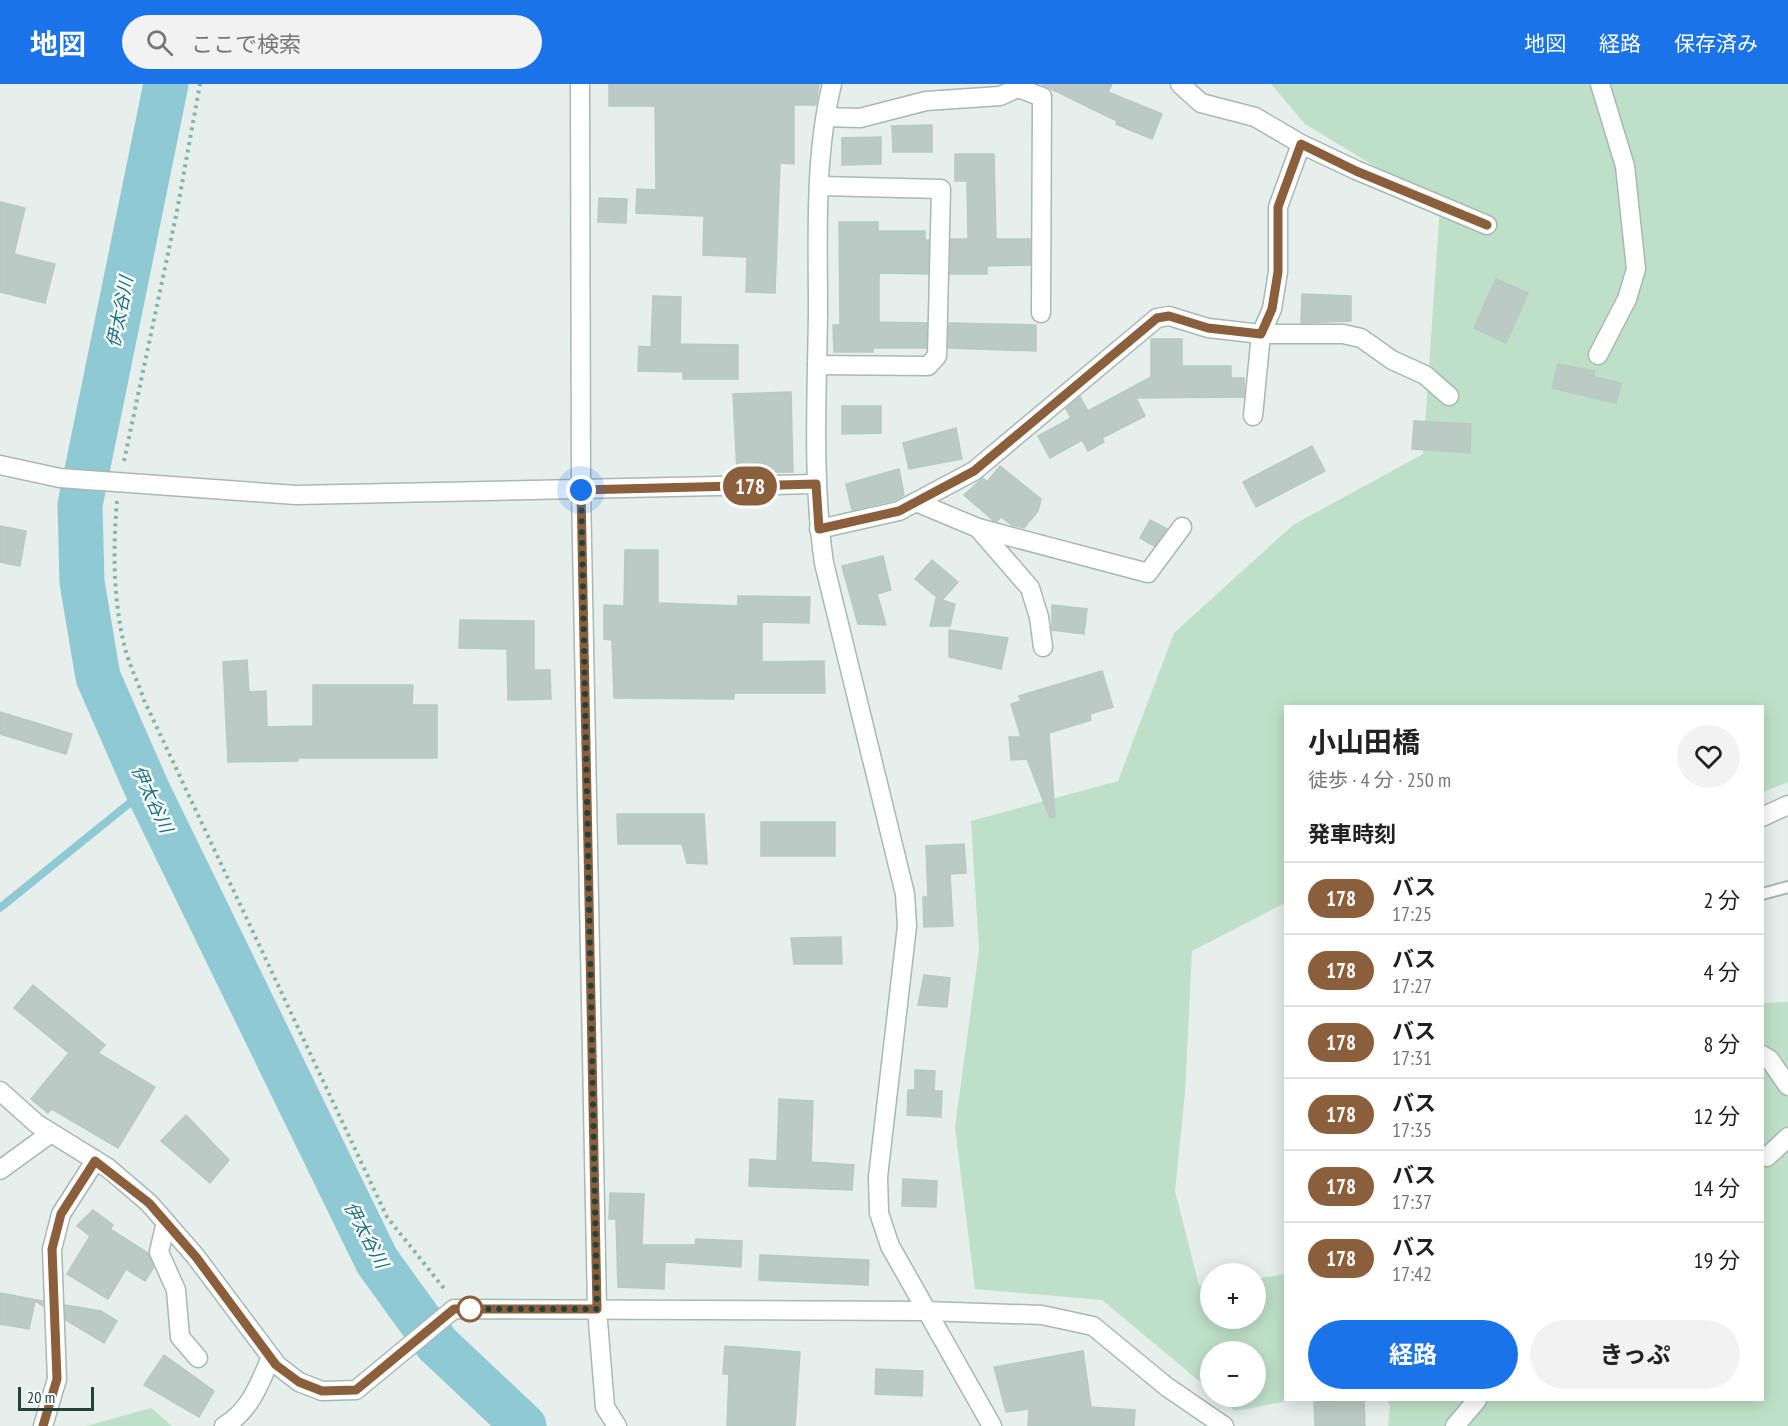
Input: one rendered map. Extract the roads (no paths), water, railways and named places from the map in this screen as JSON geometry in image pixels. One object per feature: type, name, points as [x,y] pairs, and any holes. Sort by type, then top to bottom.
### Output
[{"type":"street","points":[[580,84],[581,490],[597,1309],[605,1407],[617,1426]]},
{"type":"street","points":[[832,84],[826,117],[820,186],[816,484],[819,529],[824,563],[905,894],[907,926],[878,1178],[879,1213],[890,1246],[992,1426]]},
{"type":"street","points":[[1180,84],[1201,103],[1255,117],[1301,144],[1356,171],[1487,225]]},
{"type":"street","points":[[1598,355],[1627,299],[1636,269],[1625,166],[1600,84]]},
{"type":"street","points":[[826,117],[860,118],[926,101],[1000,96],[1020,86],[1042,97],[1041,313]]},
{"type":"street","points":[[1253,416],[1261,334],[1272,309],[1278,272],[1278,207],[1301,144]]},
{"type":"street","points":[[817,365],[928,366],[938,356],[941,189],[820,186]]},
{"type":"street","points":[[819,529],[899,511],[974,471],[1157,318],[1169,316],[1208,328],[1261,334],[1343,334],[1361,338],[1392,360],[1425,375],[1449,396]]},
{"type":"street","points":[[0,465],[60,478],[296,495],[816,484]]},
{"type":"street","points":[[916,502],[978,528],[1148,573],[1182,527]]},
{"type":"street","points":[[978,528],[1030,588],[1039,616],[1043,646]]},
{"type":"street","points":[[1764,816],[1788,805]]},
{"type":"street","points":[[1764,1056],[1770,1060],[1788,1086]]},
{"type":"street","points":[[0,1091],[37,1124],[95,1161],[149,1203],[196,1257],[276,1365],[299,1382],[322,1391],[356,1390],[405,1347],[459,1309],[925,1311],[1042,1315],[1093,1326],[1167,1387],[1224,1426]]},
{"type":"street","points":[[0,1170],[51,1133]]},
{"type":"street","points":[[1764,1156],[1767,1157],[1788,1137]]},
{"type":"street","points":[[43,1426],[57,1379],[52,1249],[61,1214],[95,1161]]},
{"type":"street","points":[[166,1222],[159,1252],[176,1290],[180,1337],[198,1358]]},
{"type":"street","points":[[225,1426],[232,1422],[253,1398],[271,1358]]},
{"type":"street","points":[[1455,1426],[1477,1401]]},
{"type":"lane","points":[[1764,893],[1788,887]]},
{"type":"waterway","name":"伊太谷川","points":[[166,84],[80,505],[82,582],[98,677],[147,789],[377,1261],[437,1344],[524,1426]]},
{"type":"waterway","points":[[0,908],[147,789]]}]
